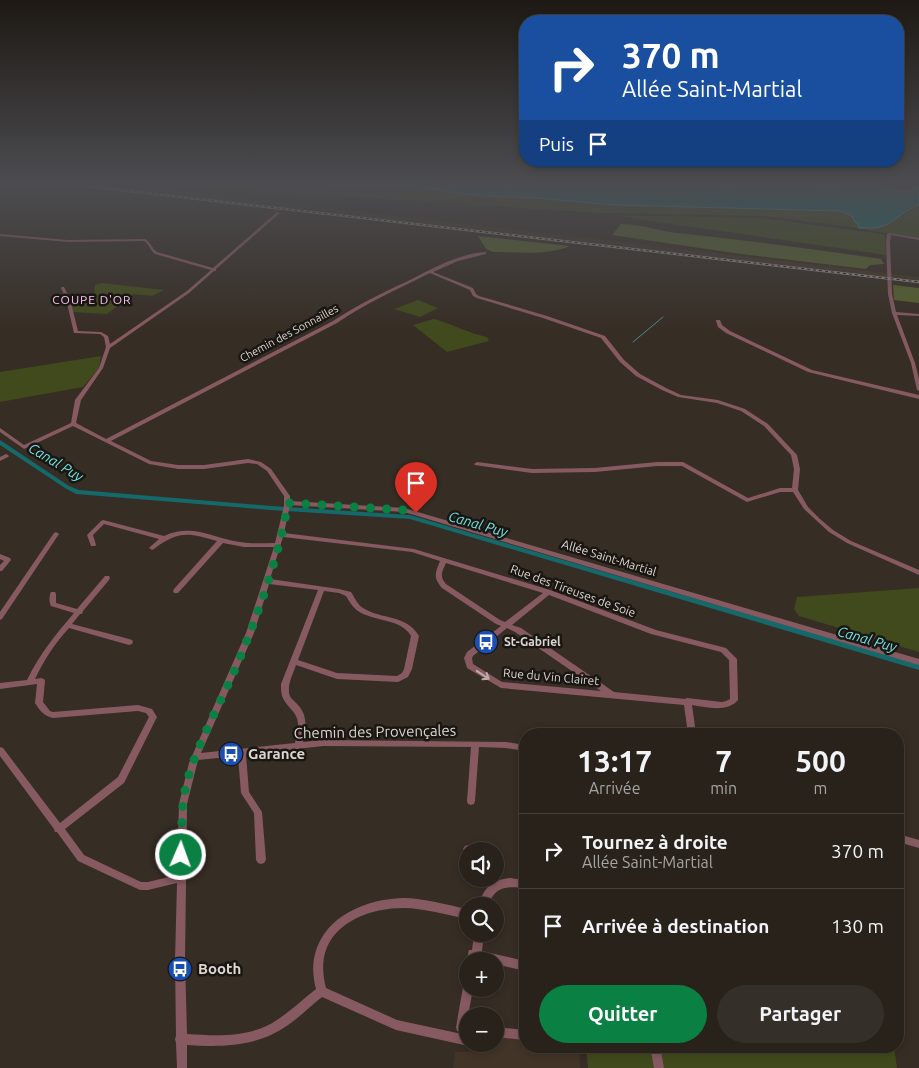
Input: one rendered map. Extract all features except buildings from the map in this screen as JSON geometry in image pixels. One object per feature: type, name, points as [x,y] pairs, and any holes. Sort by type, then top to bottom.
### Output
[{"type":"street","points":[[108,347],[188,292],[256,234]]},
{"type":"street","points":[[919,239],[888,234],[890,294],[894,313],[909,349],[919,390]]},
{"type":"street","points":[[0,235],[68,242],[145,240],[152,251],[156,253],[215,270]]},
{"type":"street","name":"Chemin des Sonnailles","points":[[106,442],[335,322],[370,300],[464,257],[484,253]]},
{"type":"street","points":[[430,272],[472,289],[474,295],[478,297],[603,337],[622,361],[638,375],[664,389],[680,396],[718,402],[743,410],[766,425],[794,455],[797,469],[795,490],[806,508],[831,531],[869,552],[919,573]]},
{"type":"street","points":[[63,288],[68,299],[76,332],[101,333],[106,336],[108,347],[101,368],[78,400],[73,424]]},
{"type":"street","points":[[894,313],[919,315]]},
{"type":"street","points":[[718,322],[728,332],[810,372],[919,397]]},
{"type":"street","points":[[73,424],[149,462],[178,467],[204,468],[248,462],[259,463],[270,470],[287,496],[287,507],[281,535],[245,647],[186,784],[183,804],[181,878],[180,1039],[182,1068]]},
{"type":"street","points":[[0,430],[24,446],[73,424]]},
{"type":"street","points":[[477,464],[532,471],[595,470],[657,464],[683,464],[747,500],[780,490],[795,490]]},
{"type":"street","name":"Allée Saint-Martial","points":[[287,507],[404,510],[919,662]]},
{"type":"street","points":[[94,545],[90,535],[103,522],[162,538],[189,531],[239,544],[278,545]]},
{"type":"street","points":[[0,617],[56,534]]},
{"type":"street","name":"Rue des Tireuses de Soie","points":[[281,535],[412,550],[548,592],[654,632],[722,650],[728,654],[733,659],[734,700],[722,704],[687,701]]},
{"type":"street","points":[[152,548],[162,538]]},
{"type":"street","points":[[176,590],[222,540]]},
{"type":"street","points":[[0,556],[8,560],[0,569]]},
{"type":"street","points":[[444,560],[438,574],[438,580],[444,586],[498,622],[518,630],[612,694]]},
{"type":"street","points":[[30,682],[37,666],[56,638],[107,578]]},
{"type":"street","points":[[267,581],[349,594],[361,610],[408,627],[414,636],[408,669],[405,675],[398,679],[338,676],[304,663],[294,662]]},
{"type":"street","points":[[298,745],[302,719],[298,710],[286,700],[284,693],[322,589]]},
{"type":"street","name":"Rue du Vin Clairet","points":[[548,592],[470,654],[469,663],[474,669],[501,685],[687,701]]},
{"type":"street","points":[[52,594],[53,604],[80,612]]},
{"type":"street","points":[[67,625],[129,642]]},
{"type":"street","points":[[0,686],[41,681],[39,703],[48,714],[138,708],[149,711],[153,717],[121,780],[58,829]]},
{"type":"street","points":[[687,701],[691,728]]},
{"type":"street","name":"Chemin des Provençales","points":[[196,758],[298,745],[342,742],[475,744],[519,747]]},
{"type":"street","points":[[471,801],[475,744]]},
{"type":"street","points":[[0,750],[81,858],[132,883],[148,886],[181,878]]},
{"type":"street","points":[[242,752],[245,793],[258,812],[261,860]]},
{"type":"street","points":[[904,840],[919,844]]},
{"type":"street","points":[[504,882],[519,883]]},
{"type":"street","points":[[321,991],[318,971],[321,948],[331,930],[347,916],[376,906],[402,903],[459,912]]},
{"type":"street","points":[[504,963],[519,965]]},
{"type":"street","points":[[180,1039],[218,1041],[250,1038],[278,1026],[321,991]]},
{"type":"street","points":[[321,991],[396,1025],[459,1039]]},
{"type":"street","points":[[504,1033],[519,1034]]},
{"type":"street","points":[[656,1053],[659,1068]]},
{"type":"shaded area","points":[[491,234],[551,234],[605,240],[919,277],[919,283]]},
{"type":"shaded area","points":[[504,1037],[519,1038],[519,1053],[579,1053],[580,1068],[453,1068],[455,1052],[504,1052]]},
{"type":"green space","points":[[684,234],[881,259],[884,264],[870,265],[866,269],[734,253],[612,235]]},
{"type":"green space","points":[[741,234],[883,234],[885,235],[886,255]]},
{"type":"green space","points":[[892,234],[919,234],[919,238]]},
{"type":"green space","points":[[478,236],[570,246],[542,252],[493,252],[486,249]]},
{"type":"green space","points":[[102,283],[164,290],[152,296],[133,294],[107,314],[73,312],[71,303],[94,298],[95,285]]},
{"type":"green space","points":[[893,285],[919,288],[919,303],[894,300]]},
{"type":"green space","points":[[418,300],[438,308],[420,317],[394,309]]},
{"type":"green space","points":[[434,319],[487,337],[489,341],[447,352],[413,325]]},
{"type":"green space","points":[[101,356],[99,368],[83,387],[0,402],[0,372]]},
{"type":"green space","points":[[919,588],[919,652],[799,616],[794,609],[797,597]]},
{"type":"green space","points":[[587,1053],[895,1053],[897,1068],[588,1068]]},
{"type":"waterway","points":[[633,342],[663,317]]},
{"type":"waterway","name":"Canal Puy","points":[[0,442],[67,487],[78,492],[410,517],[919,667]]},
{"type":"railway","points":[[501,234],[919,282]]},
{"type":"place","name":"St-Gabriel","points":[[486,642]]},
{"type":"place","name":"Garance","points":[[231,754]]},
{"type":"place","name":"Booth","points":[[180,969]]},
{"type":"district","name":"COUPE D'OR","points":[[92,300]]},
{"type":"route","points":[[181,855],[183,804],[186,784],[193,763],[245,647],[281,535],[288,503],[404,510],[416,513]]}]
